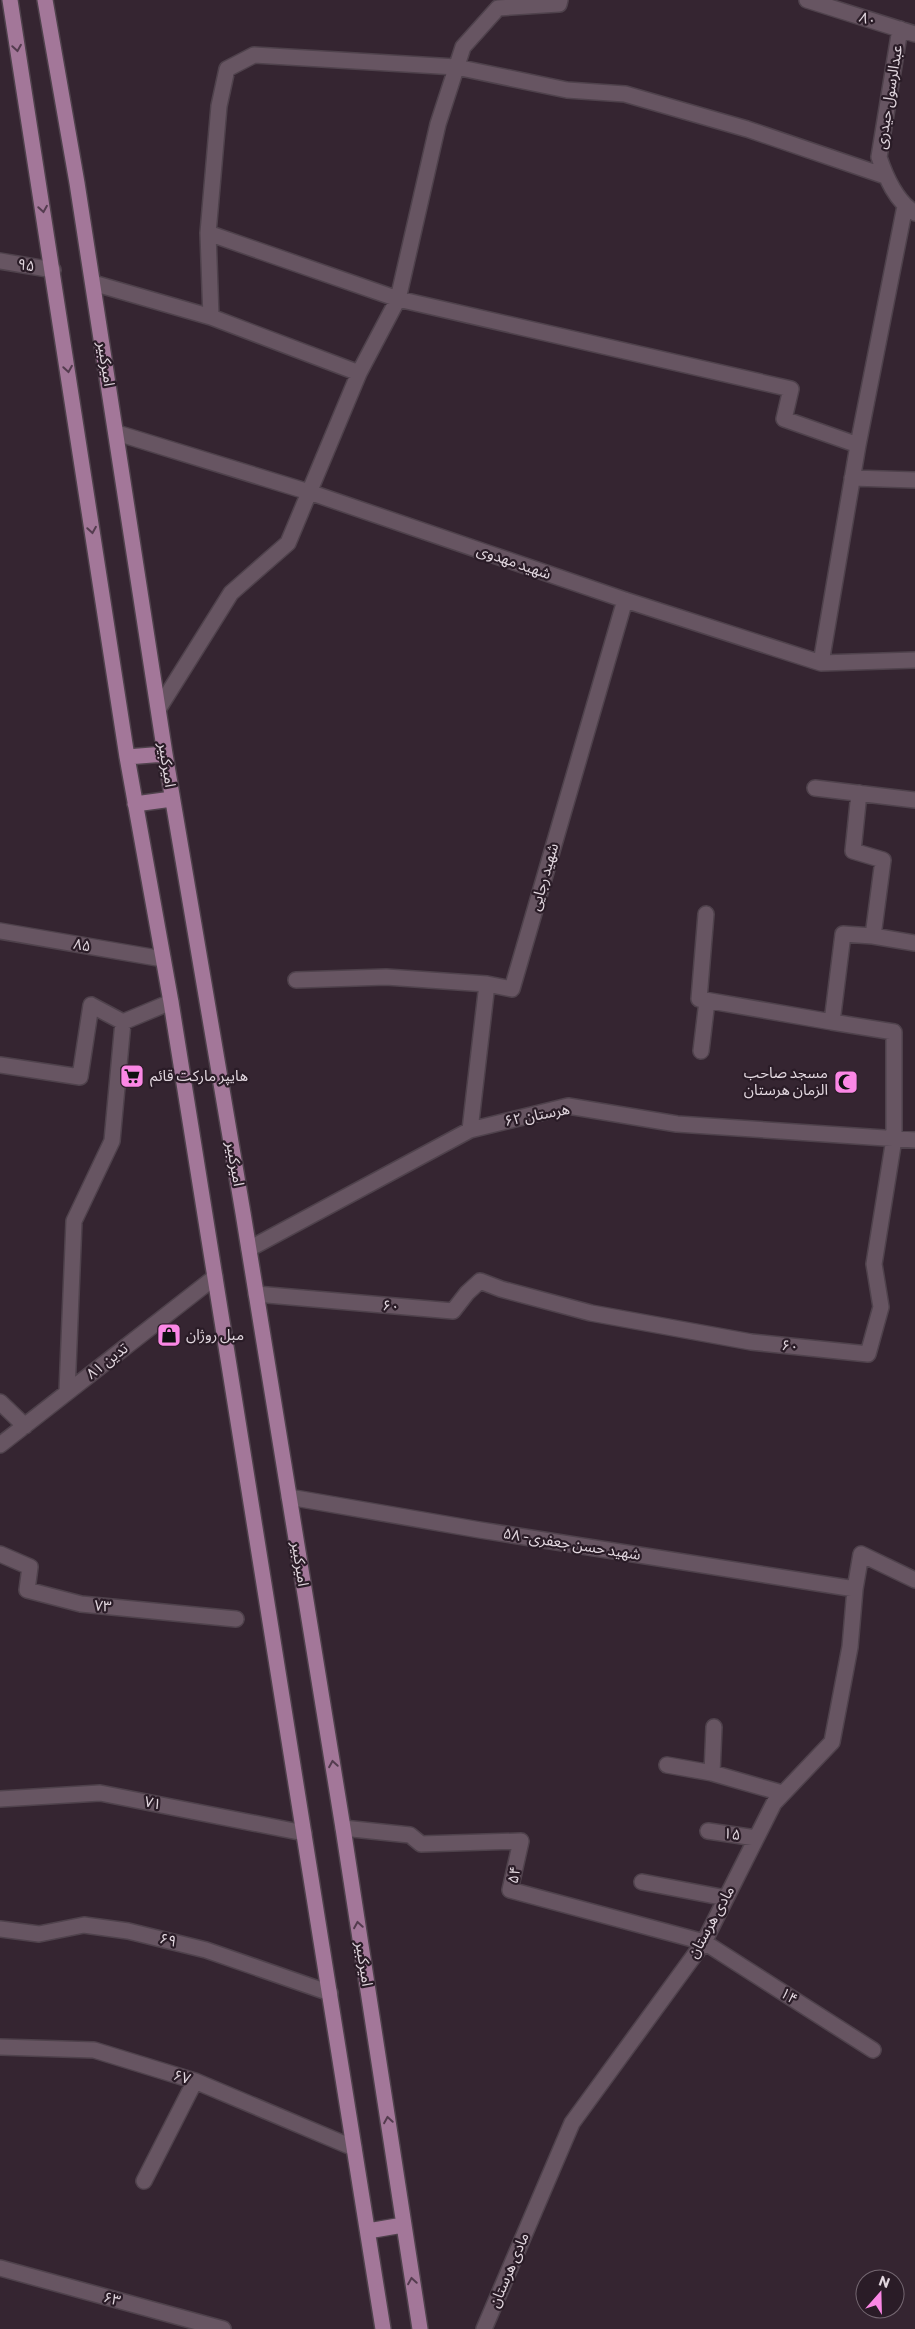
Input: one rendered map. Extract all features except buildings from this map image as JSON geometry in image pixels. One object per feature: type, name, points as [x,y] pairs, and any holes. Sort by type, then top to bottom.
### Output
[{"type":"main road","points":[[10,0],[127,757],[163,959],[215,1277],[383,2329]]},
{"type":"main road","name":"امیرکبیر","points":[[45,0],[117,433],[172,799],[256,1294],[343,1828],[420,2329]]},
{"type":"main road","points":[[127,757],[165,754]]},
{"type":"main road","points":[[135,804],[172,799]]},
{"type":"main road","points":[[368,2231],[404,2225]]},
{"type":"street","points":[[158,708],[231,593],[288,543],[359,373],[398,299],[438,124],[463,47],[498,8],[559,4],[560,0]]},
{"type":"street","name":"۸۰","points":[[807,0],[915,34]]},
{"type":"street","name":"عبدالرسول حیدری","points":[[900,29],[879,157],[885,176],[910,210]]},
{"type":"street","points":[[211,318],[208,233],[219,106],[227,69],[254,55],[456,68],[567,90],[625,94],[747,129],[885,176]]},
{"type":"street","points":[[821,663],[858,445],[910,210]]},
{"type":"street","points":[[208,233],[398,299],[791,389],[784,418],[858,445]]},
{"type":"street","name":"۹۵","points":[[0,261],[53,270]]},
{"type":"street","points":[[93,283],[211,318],[359,373]]},
{"type":"street","name":"شهید مهدوی","points":[[117,433],[309,492],[626,600],[821,663],[915,660]]},
{"type":"street","points":[[852,478],[915,480]]},
{"type":"street","name":"شهید رجایی","points":[[487,984],[512,989],[626,600]]},
{"type":"street","points":[[815,788],[915,800]]},
{"type":"street","points":[[859,794],[853,851],[883,860],[873,936]]},
{"type":"street","points":[[706,914],[699,999],[832,1022],[843,934],[873,936],[915,943]]},
{"type":"street","name":"۸۵","points":[[0,931],[163,959]]},
{"type":"street","points":[[296,980],[386,977],[487,984],[470,1130]]},
{"type":"street","points":[[701,1051],[708,1001]]},
{"type":"street","points":[[123,1022],[170,1002]]},
{"type":"street","points":[[0,1065],[80,1077],[91,1005],[123,1022]]},
{"type":"street","points":[[67,1392],[74,1221],[112,1141],[123,1022]]},
{"type":"street","name":"۶۰","points":[[256,1294],[453,1311],[467,1293],[480,1281],[502,1290],[591,1313],[751,1342],[868,1354],[882,1307],[874,1264],[894,1139],[894,1032],[832,1022]]},
{"type":"street","name":"هرستان ۶۲","points":[[248,1249],[470,1130],[568,1106],[677,1124],[915,1140]]},
{"type":"street","name":"تدین ۸۱","points":[[0,1445],[215,1277]]},
{"type":"street","points":[[0,1402],[25,1426]]},
{"type":"street","name":"شهید حسن جعفری- ۵۸","points":[[289,1497],[480,1530],[855,1589]]},
{"type":"street","name":"۷۳","points":[[0,1554],[30,1567],[27,1590],[81,1604],[236,1619]]},
{"type":"street","name":"مادی هرستان","points":[[484,2329],[572,2123],[704,1942],[774,1802],[832,1742],[850,1647],[855,1589],[861,1554],[915,1580]]},
{"type":"street","points":[[712,1773],[714,1727]]},
{"type":"street","points":[[667,1765],[712,1773],[782,1793]]},
{"type":"street","name":"۷۱","points":[[0,1799],[100,1793],[304,1833]]},
{"type":"street","name":"۵۴","points":[[343,1828],[410,1835],[421,1844],[520,1841],[510,1890],[704,1942]]},
{"type":"street","name":"۱۵","points":[[708,1831],[756,1838]]},
{"type":"street","points":[[642,1882],[726,1898]]},
{"type":"street","name":"۶۹","points":[[0,1928],[39,1934],[84,1925],[128,1931],[206,1950],[330,1994]]},
{"type":"street","name":"۱۴","points":[[704,1942],[873,2050]]},
{"type":"street","name":"۶۷","points":[[0,2047],[94,2050],[195,2081],[354,2148]]},
{"type":"street","points":[[144,2181],[195,2081]]},
{"type":"street","name":"۶۳","points":[[0,2268],[223,2329]]},
{"type":"place","name":"هایپر مارکت قائم","points":[[132,1076]]},
{"type":"place","name":"مسجد صاحب الزمان هرستان","points":[[846,1082]]},
{"type":"place","name":"مبل روژان","points":[[169,1335]]}]
